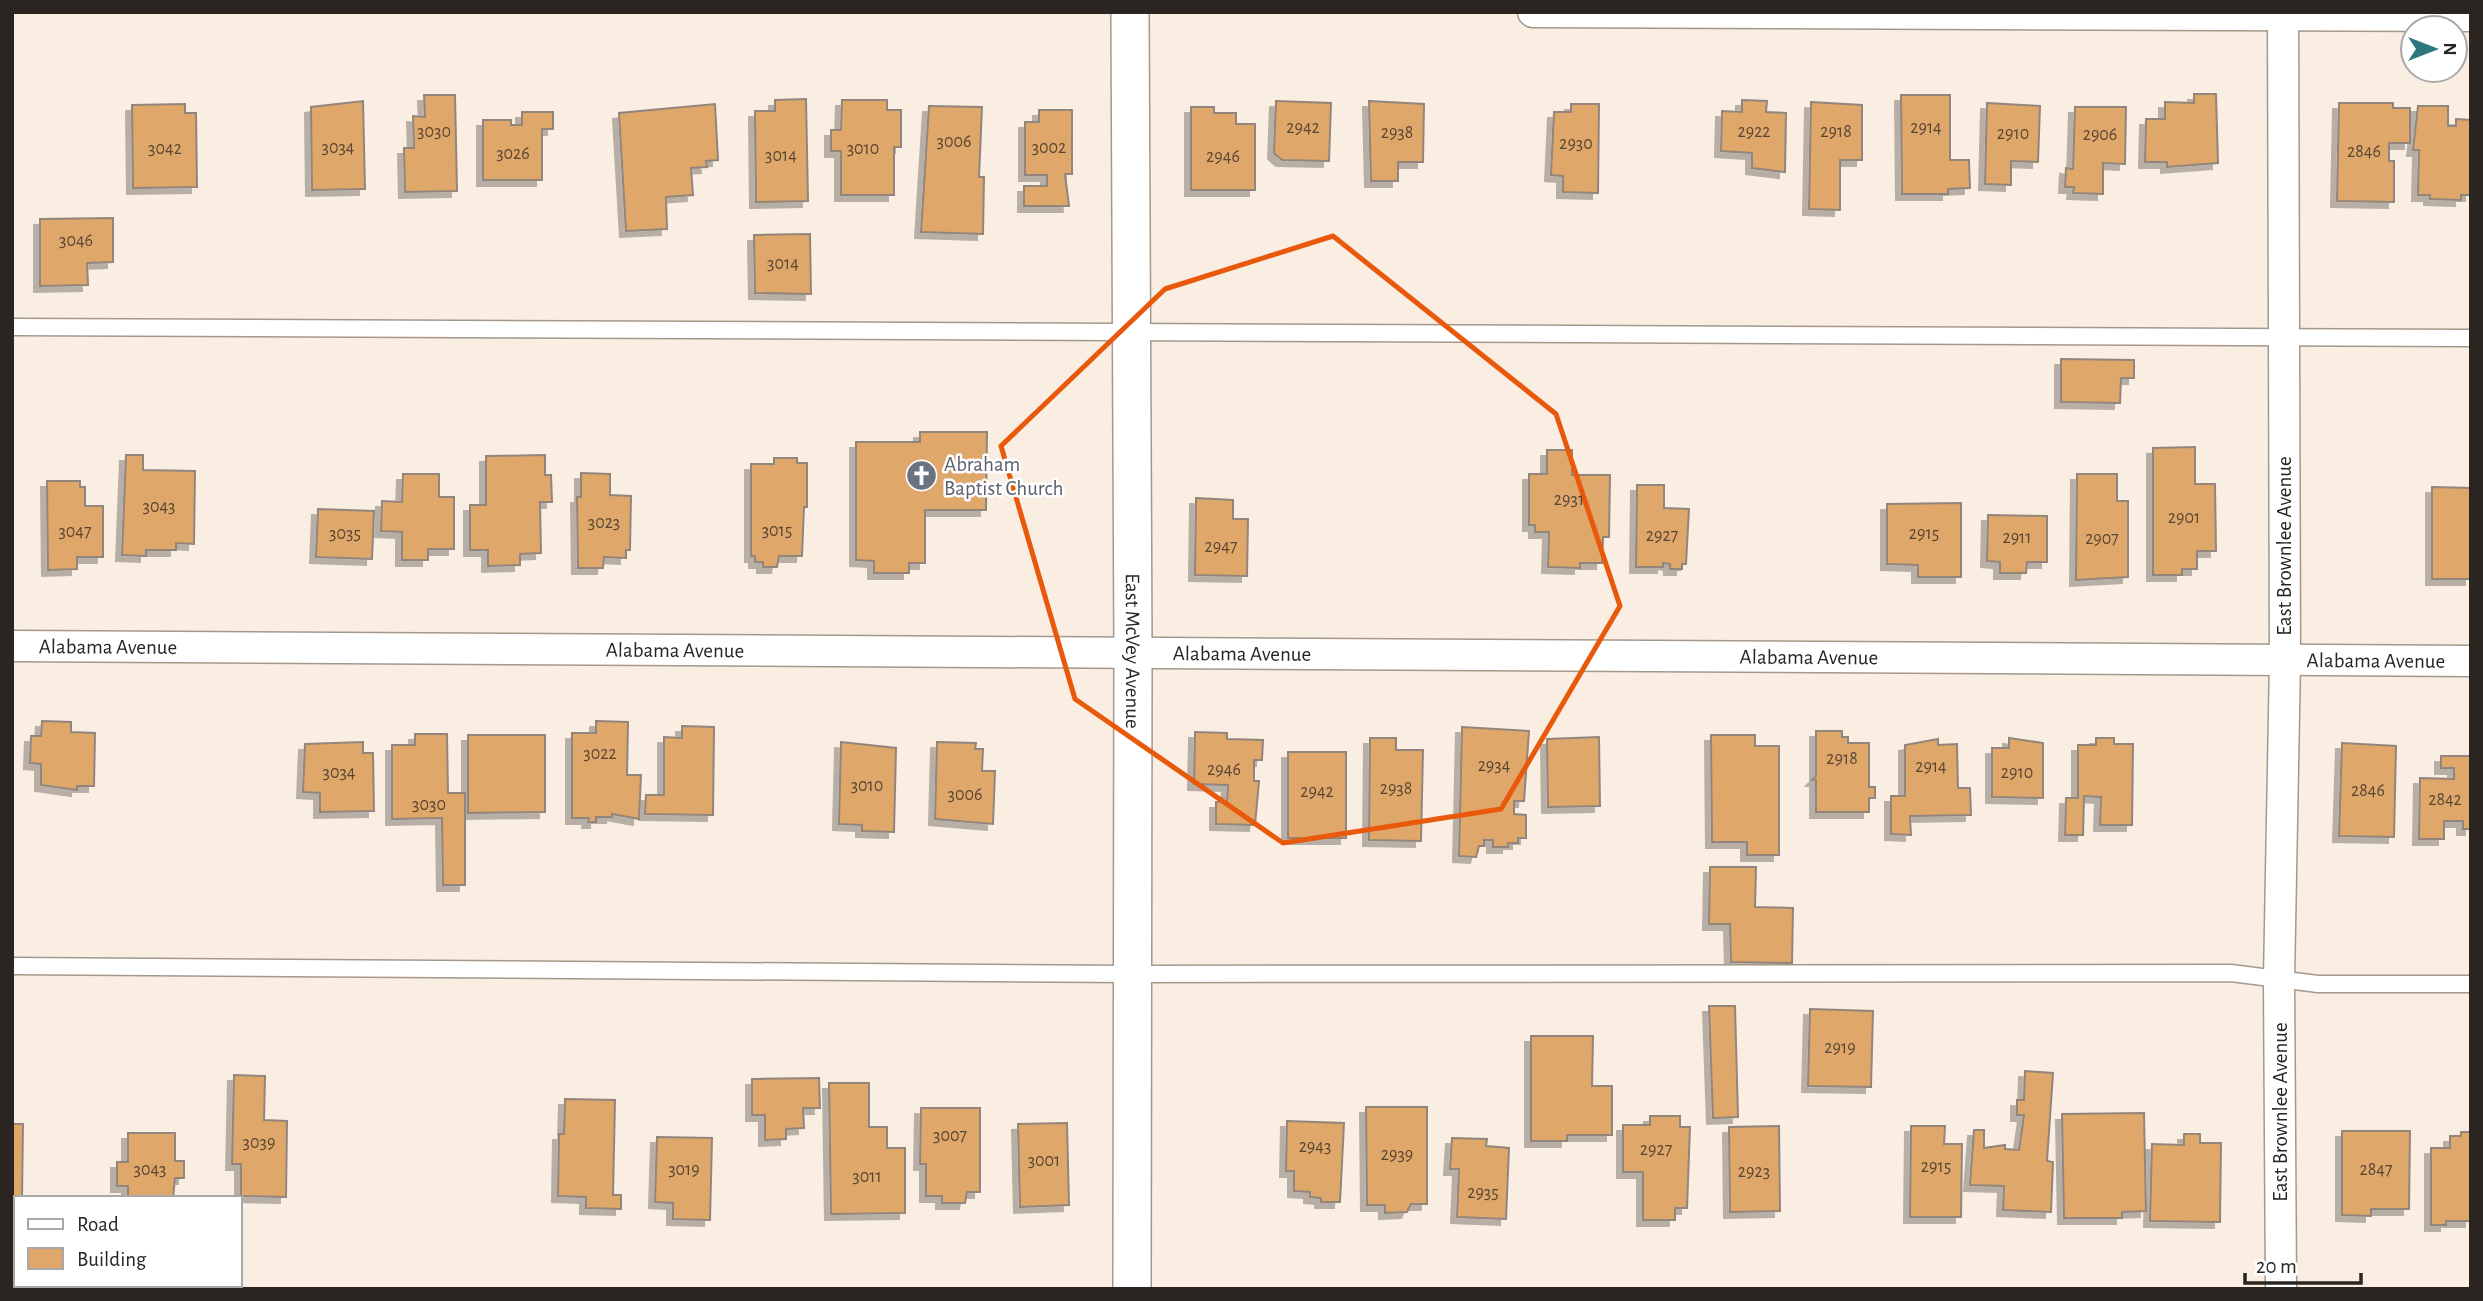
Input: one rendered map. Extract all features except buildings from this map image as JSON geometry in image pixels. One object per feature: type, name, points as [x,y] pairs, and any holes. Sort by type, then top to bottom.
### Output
[{"type":"street","name":"East McVey Avenue","points":[[1130,12],[1132,1289]]},
{"type":"street","points":[[1533,12],[2471,16]]},
{"type":"street","name":"East Brownlee Avenue","points":[[2281,1289],[2279,980],[2285,660],[2283,14]]},
{"type":"street","name":"Alabama Avenue","points":[[12,646],[2471,661]]},
{"type":"lane","points":[[12,327],[2471,338]]},
{"type":"lane","points":[[12,966],[1131,974],[2231,972],[2318,984],[2471,984]]},
{"type":"highlighted area","points":[[1333,236],[1556,414],[1620,606],[1501,809],[1283,843],[1075,699],[1001,446],[1165,289]]},
{"type":"place","name":"Abraham Baptist Church","points":[[921,476]]}]
